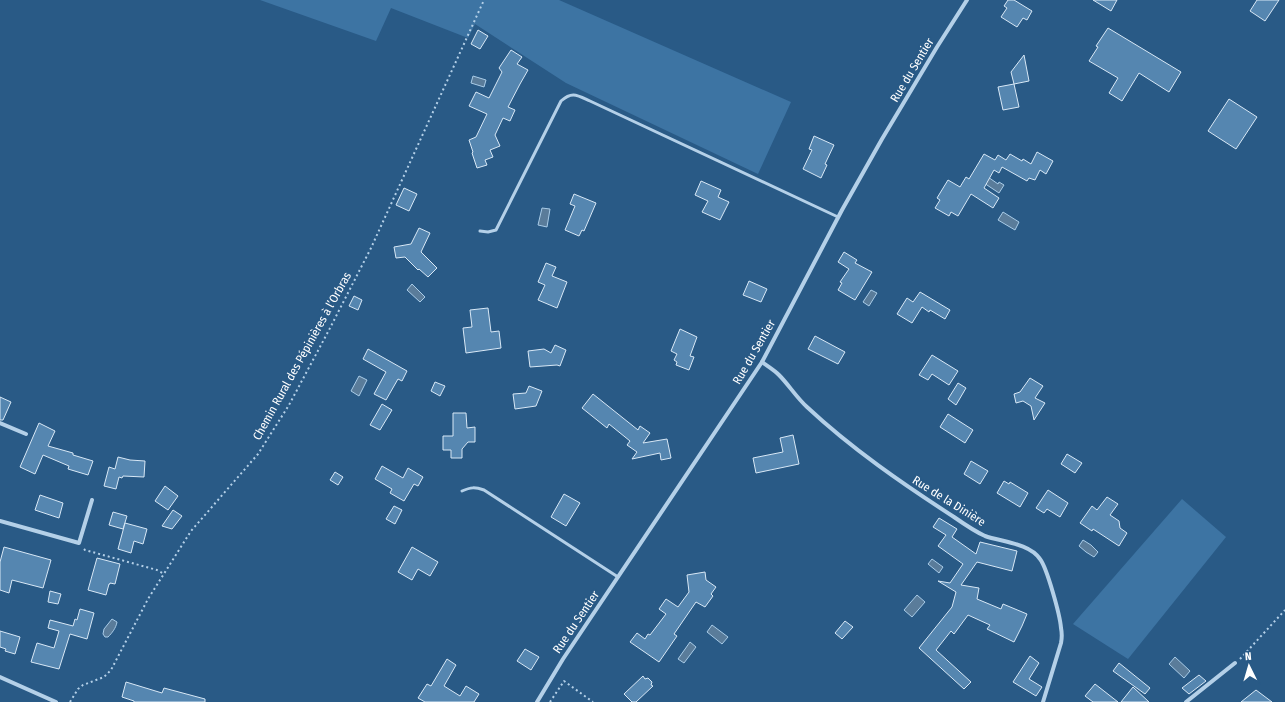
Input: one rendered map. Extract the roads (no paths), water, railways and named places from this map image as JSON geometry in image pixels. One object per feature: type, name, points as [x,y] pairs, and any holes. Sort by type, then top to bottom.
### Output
[{"type":"street","name":"Rue du Sentier","points":[[537,702],[563,659],[762,362],[838,217],[937,47],[967,0]]},
{"type":"street","name":"Rue de la Dinière","points":[[762,362],[778,375],[806,406],[850,444],[894,478],[971,528],[986,536],[1027,549],[1036,554],[1041,560],[1060,619],[1062,635],[1061,643],[1043,702]]},
{"type":"street","points":[[0,423],[26,434]]},
{"type":"street","points":[[0,521],[79,543],[92,500]]},
{"type":"street","points":[[1186,702],[1235,663]]},
{"type":"street","points":[[0,678],[56,702]]},
{"type":"lane","points":[[480,231],[488,232],[496,230],[561,101],[568,95],[577,95],[838,217]]},
{"type":"lane","points":[[462,492],[470,488],[477,487],[484,490],[618,577]]}]
